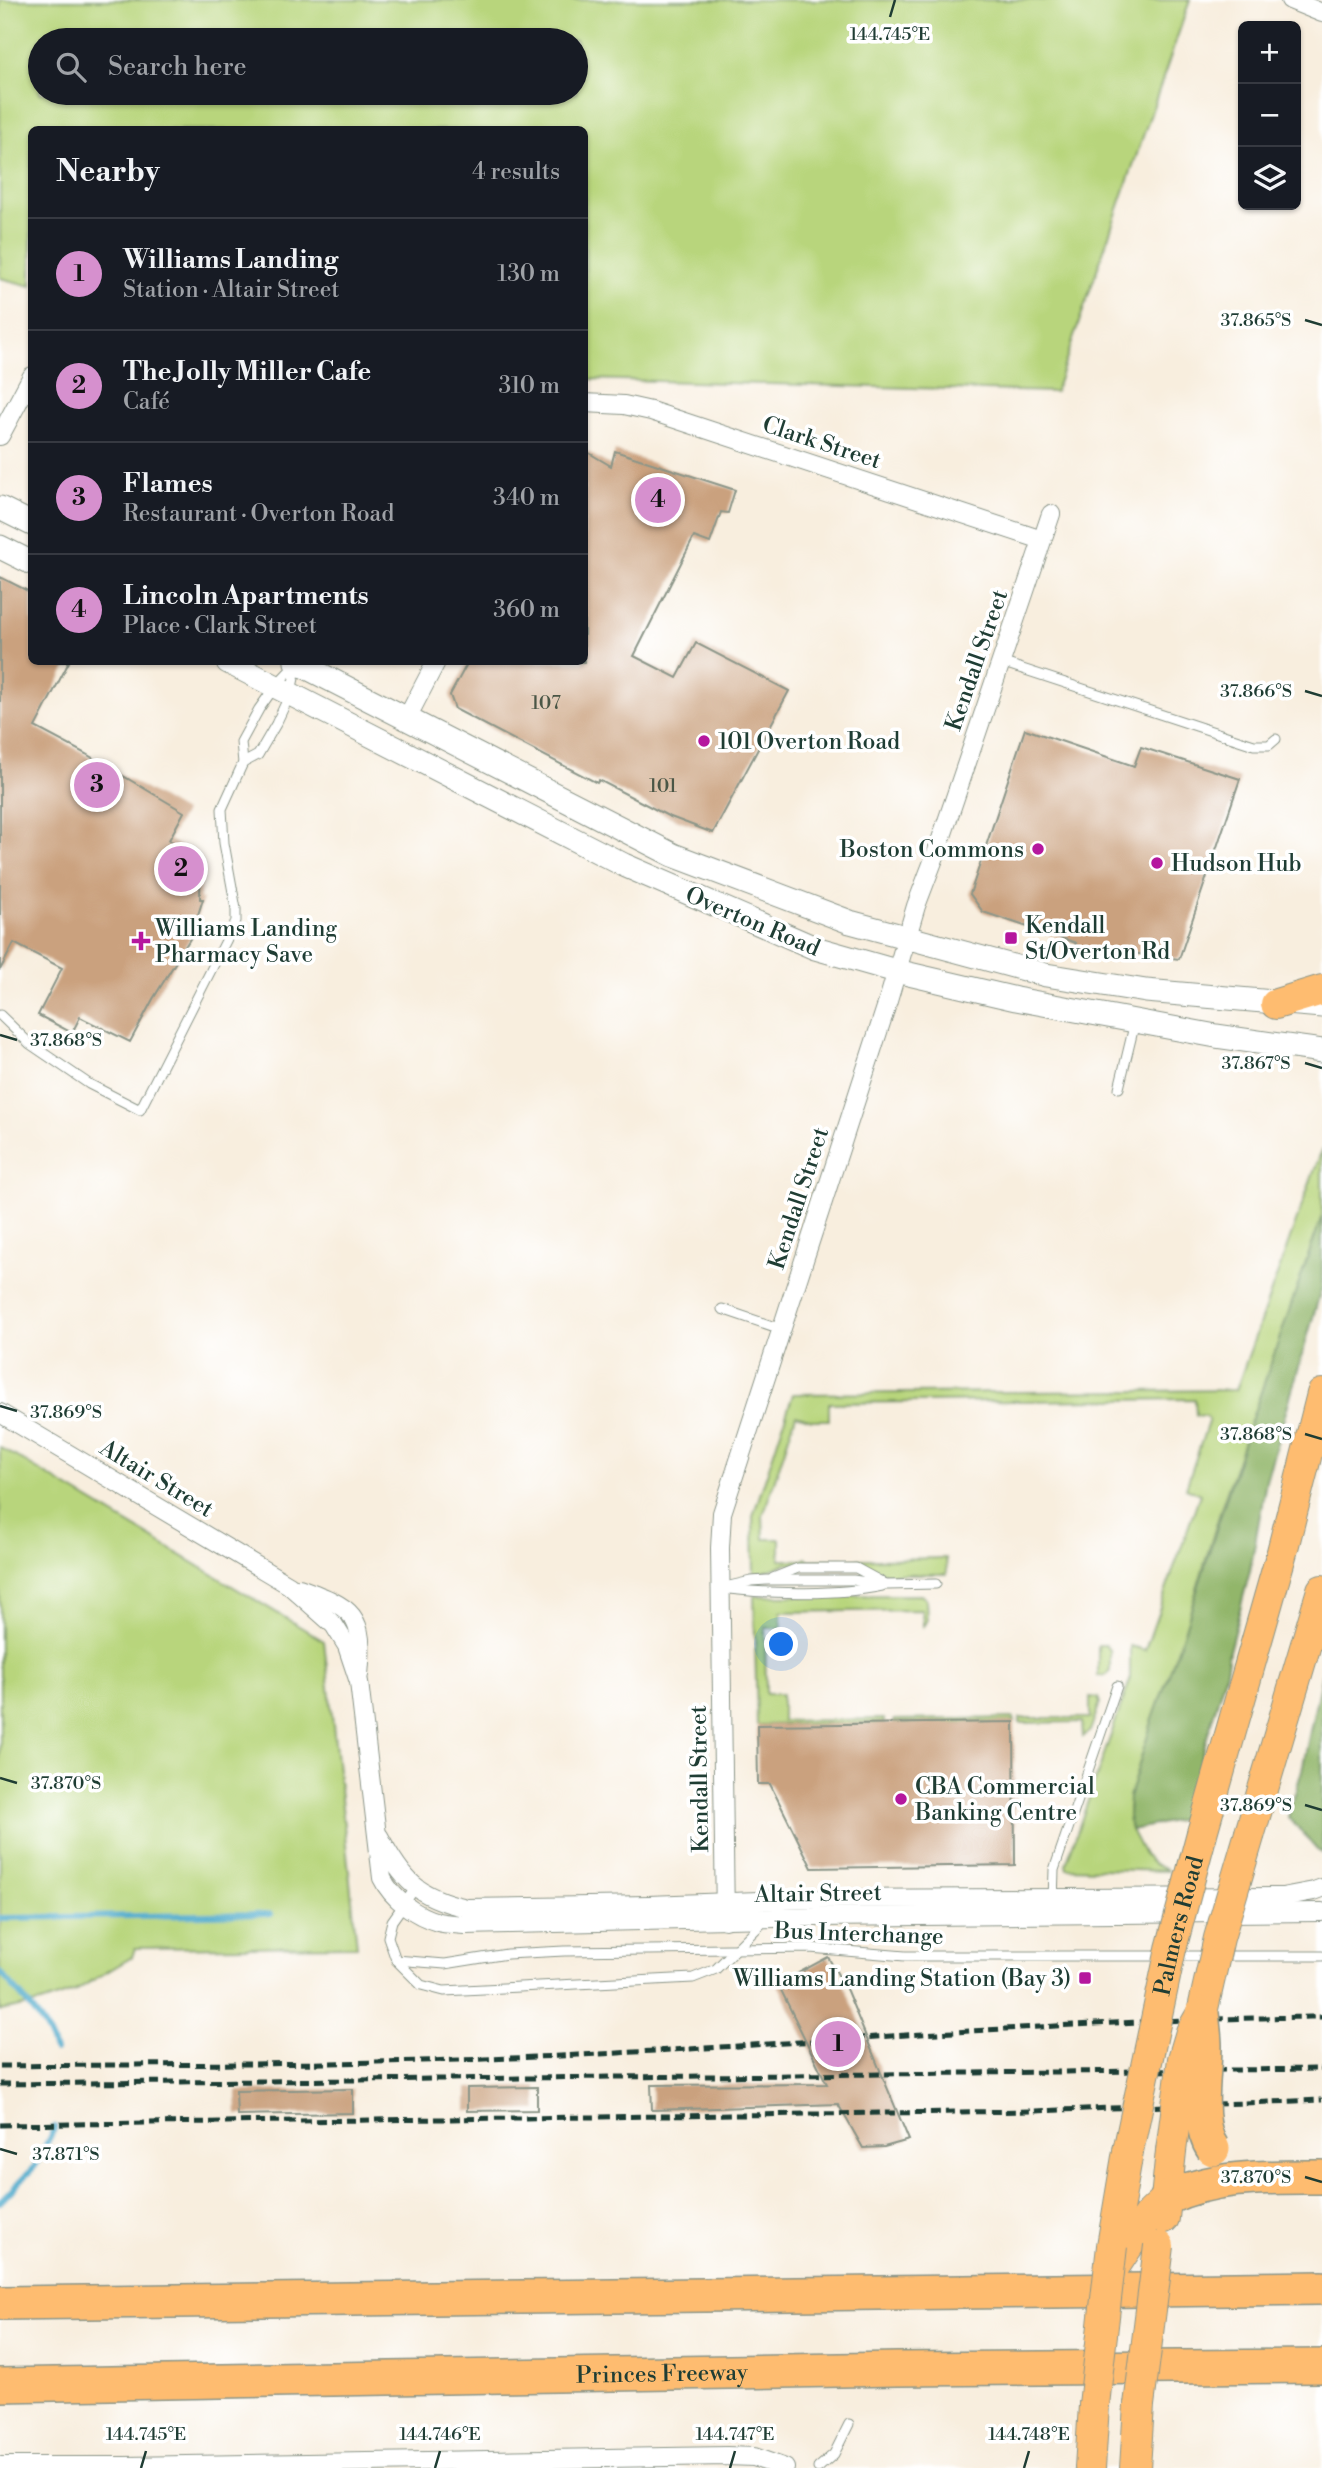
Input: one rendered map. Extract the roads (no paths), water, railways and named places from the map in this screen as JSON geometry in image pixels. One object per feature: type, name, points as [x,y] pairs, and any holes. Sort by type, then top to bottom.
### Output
[{"type":"highway","points":[[1276,1004],[1322,990]]},
{"type":"highway","name":"Palmers Road","points":[[1090,2468],[1094,2405],[1109,2275],[1128,2151],[1152,2032],[1171,1949],[1279,1565],[1322,1394]]},
{"type":"highway","name":"Palmers Road","points":[[1135,2468],[1139,2405],[1183,2059],[1191,2032],[1202,2013],[1219,1938],[1322,1590]]},
{"type":"highway","points":[[1202,2013],[1205,2047],[1202,2090],[1207,2141],[1220,2160],[1252,2177]]},
{"type":"highway","points":[[1109,2275],[1148,2216],[1167,2198],[1190,2187],[1252,2177],[1322,2176]]},
{"type":"highway","points":[[0,2303],[1322,2288]]},
{"type":"highway","name":"Princes Freeway","points":[[0,2385],[898,2368],[1322,2366]]},
{"type":"street","points":[[1290,0],[1322,13]]},
{"type":"street","points":[[0,436],[28,384]]},
{"type":"street","name":"Clark Street","points":[[588,403],[624,405],[651,411],[1042,540]]},
{"type":"street","points":[[0,508],[28,522]]},
{"type":"street","name":"Kendall Street","points":[[725,1911],[722,1513],[906,937],[1051,514]]},
{"type":"street","points":[[0,547],[28,561]]},
{"type":"street","name":"Overton Road","points":[[234,665],[624,865],[815,948],[896,971],[1016,999],[1216,1036],[1322,1051]]},
{"type":"street","name":"Overton Road","points":[[303,665],[673,855],[850,922],[1046,975],[1146,991],[1322,1006]]},
{"type":"street","points":[[407,718],[434,665]]},
{"type":"street","name":"Altair Street","points":[[0,1412],[289,1585],[325,1615],[341,1634],[359,1682],[382,1878],[388,1890],[402,1904],[436,1921],[465,1925],[725,1911],[811,1899],[1283,1897],[1322,1888]]},
{"type":"street","name":"Altair Street","points":[[376,1829],[397,1868],[416,1887],[440,1902],[467,1908],[725,1911],[766,1919],[1322,1912]]},
{"type":"street","points":[[0,2466],[33,2468],[629,2463],[754,2457],[785,2468]]},
{"type":"lane","points":[[1001,662],[1254,745],[1269,746],[1276,739]]},
{"type":"lane","points":[[243,763],[258,755],[296,665]]},
{"type":"lane","points":[[0,1015],[30,1044],[89,1084],[140,1110],[236,922],[224,843],[222,809],[243,763],[241,742],[259,709],[284,689],[296,665]]},
{"type":"lane","points":[[1119,1088],[1135,1022]]},
{"type":"lane","points":[[722,1309],[781,1329]]},
{"type":"lane","points":[[721,1588],[767,1580],[853,1580],[887,1585]]},
{"type":"lane","points":[[721,1588],[752,1592],[860,1590],[887,1585],[936,1584]]},
{"type":"lane","points":[[1053,1916],[1054,1870],[1117,1686]]},
{"type":"lane","points":[[416,1887],[392,1921],[388,1937],[396,1960],[421,1985],[444,1991],[693,1978],[716,1969],[739,1949],[766,1919]]},
{"type":"lane","name":"Bus Interchange","points":[[396,1960],[445,1964],[507,1954],[541,1952],[810,1948],[905,1956],[1322,1956]]},
{"type":"lane","points":[[818,2468],[834,2454],[849,2424]]},
{"type":"waterway","points":[[0,1918],[270,1914]]},
{"type":"waterway","points":[[0,1972],[46,2029],[55,2051]]},
{"type":"waterway","points":[[0,2202],[35,2166],[55,2127]]},
{"type":"railway","points":[[0,2066],[434,2061],[671,2050],[1136,2022],[1322,2017]]},
{"type":"railway","points":[[0,2084],[1322,2069]]},
{"type":"railway","points":[[0,2125],[1034,2111],[1322,2100]]},
{"type":"place","name":"Lincoln Apartments","points":[[658,500]]},
{"type":"place","name":"101 Overton Road","points":[[704,741]]},
{"type":"place","name":"Flames","points":[[97,785]]},
{"type":"place","name":"Boston Commons","points":[[1038,849]]},
{"type":"place","name":"Hudson Hub","points":[[1157,863]]},
{"type":"place","name":"The Jolly Miller Cafe","points":[[181,869]]},
{"type":"place","name":"Kendall St/Overton Rd","points":[[1011,938]]},
{"type":"place","name":"Williams Landing Pharmacy Save","points":[[141,941]]},
{"type":"place","name":"CBA Commercial Banking Centre","points":[[901,1799]]},
{"type":"place","name":"Williams Landing Station (Bay 3)","points":[[1085,1978]]},
{"type":"place","name":"Williams Landing","points":[[838,2044]]}]
